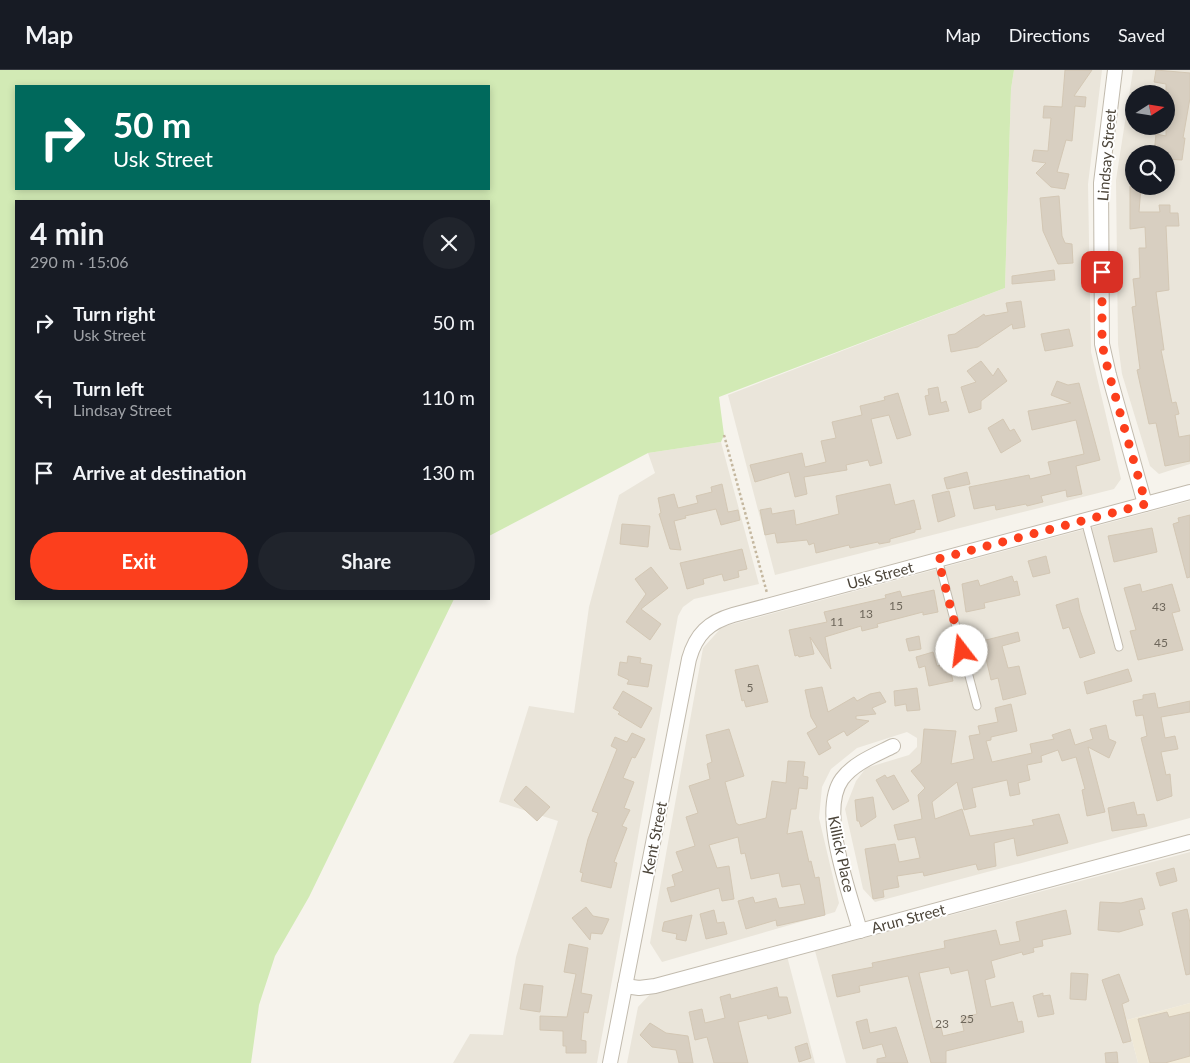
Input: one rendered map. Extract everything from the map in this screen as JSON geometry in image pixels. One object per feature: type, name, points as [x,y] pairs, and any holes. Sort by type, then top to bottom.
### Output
[{"type":"street","name":"Lindsay Street","points":[[1115,70],[1101,183],[1102,344],[1146,504]]},
{"type":"street","name":"Usk Street","points":[[715,622],[938,559],[1190,492]]},
{"type":"street","name":"Kent Street","points":[[610,1063],[689,659],[699,635],[715,622]]},
{"type":"street","name":"Killick Place","points":[[860,931],[836,841],[832,812],[833,799],[839,784],[849,772],[893,746]]},
{"type":"street","name":"Arun Street","points":[[625,986],[639,988],[655,986],[1190,842]]},
{"type":"lane","points":[[1085,520],[1119,647]]},
{"type":"lane","points":[[938,559],[977,706]]},
{"type":"path","points":[[724,435],[770,605]]},
{"type":"shaded area","points":[[1014,70],[1102,70],[1088,184],[1091,352],[1121,479],[1114,489],[775,575],[728,395],[1005,288],[1011,89]]},
{"type":"shaded area","points":[[1133,70],[1190,70],[1190,464],[1159,474],[1150,466],[1122,374],[1118,344],[1116,180],[1125,122],[1125,135],[1175,135],[1175,85],[1131,85]]},
{"type":"shaded area","points":[[721,442],[759,584],[694,599],[683,607],[678,616],[597,1063],[453,1063],[470,1034],[503,1035],[516,957],[558,821],[499,802],[529,706],[574,713],[589,607],[619,495],[655,473],[648,453]]},
{"type":"shaded area","points":[[1190,501],[1190,818],[875,902],[863,889],[845,809],[856,781],[866,768],[909,755],[917,747],[917,738],[907,732],[857,748],[831,769],[822,787],[819,818],[839,903],[835,912],[662,962],[650,943],[703,648],[722,627]]},
{"type":"shaded area","points":[[1190,852],[1190,1003],[1127,1020],[1138,1063],[846,1063],[815,951]]},
{"type":"shaded area","points":[[787,956],[815,1063],[627,1063],[638,1007],[653,991]]},
{"type":"shaded area","points":[[1190,1003],[1190,1063],[1138,1063],[1127,1020]]},
{"type":"green space","points":[[0,70],[1014,70],[1011,89],[1005,288],[719,397],[724,435],[721,442],[648,453],[490,535],[490,200],[15,200],[15,600],[454,600],[309,897],[275,956],[259,1005],[251,1063],[0,1063]]},
{"type":"building","points":[[1065,70],[1092,70],[1074,96],[1086,97],[1085,107],[1075,106],[1072,141],[1066,140],[1057,172],[1069,174],[1065,189],[1051,187],[1036,173],[1046,163],[1032,161],[1034,150],[1048,151],[1051,118],[1043,118],[1044,106],[1062,107]]},
{"type":"building","points":[[1156,70],[1190,73],[1190,98],[1183,138],[1185,138],[1182,160],[1175,160],[1175,145],[1155,145],[1156,135],[1175,135],[1175,85],[1154,82]]},
{"type":"building","points":[[1130,195],[1140,195],[1139,212],[1160,212],[1159,205],[1170,205],[1170,213],[1178,213],[1179,226],[1166,226],[1169,290],[1156,292],[1164,350],[1161,350],[1172,403],[1176,402],[1179,414],[1175,415],[1179,437],[1190,435],[1190,461],[1165,466],[1156,423],[1149,424],[1137,370],[1140,369],[1132,307],[1136,306],[1133,279],[1140,278],[1139,248],[1146,248],[1145,227],[1130,229]]},
{"type":"building","points":[[1059,196],[1062,236],[1065,243],[1072,244],[1073,263],[1058,264],[1043,231],[1040,198]]},
{"type":"building","points":[[1054,270],[1055,280],[1012,284],[1012,276]]},
{"type":"building","points":[[1021,301],[1025,327],[1013,329],[1012,324],[978,347],[951,352],[948,335],[955,334],[984,314],[985,316],[1008,312],[1006,303]]},
{"type":"building","points":[[1069,329],[1073,346],[1045,351],[1041,334]]},
{"type":"building","points":[[981,361],[993,376],[998,368],[1007,381],[981,401],[981,409],[969,413],[961,387],[976,382],[967,371]]},
{"type":"building","points":[[1057,381],[1068,385],[1079,383],[1100,460],[1076,466],[1082,494],[1067,497],[1066,490],[1041,496],[1043,502],[1027,506],[1026,504],[996,510],[995,505],[974,509],[969,487],[1029,475],[1030,479],[1051,474],[1048,462],[1084,454],[1076,420],[1032,430],[1028,411],[1071,403],[1051,395]]},
{"type":"building","points":[[938,387],[941,403],[946,401],[949,411],[929,415],[925,396],[929,395],[928,389]]},
{"type":"building","points":[[898,393],[911,435],[897,439],[889,415],[871,419],[882,463],[870,466],[868,460],[846,465],[847,470],[804,477],[807,494],[795,497],[789,472],[755,482],[750,465],[802,453],[805,467],[826,462],[821,441],[836,438],[832,422],[862,415],[860,406],[885,400],[884,397]]},
{"type":"building","points":[[1003,419],[1010,431],[1014,429],[1021,441],[1001,453],[988,428]]},
{"type":"building","points":[[967,472],[970,484],[947,489],[944,478]]},
{"type":"building","points":[[722,484],[728,512],[738,510],[740,520],[721,525],[716,509],[685,516],[686,518],[674,521],[681,550],[670,549],[659,514],[661,513],[658,498],[674,494],[678,508],[698,503],[696,496],[712,492],[711,487]]},
{"type":"building","points":[[890,484],[895,505],[914,500],[921,529],[890,539],[890,542],[879,544],[878,542],[850,548],[849,545],[816,553],[814,543],[809,545],[807,540],[777,543],[775,533],[765,535],[760,510],[771,508],[772,514],[794,510],[796,525],[839,514],[836,496]]},
{"type":"building","points":[[949,491],[955,516],[938,522],[932,495]]},
{"type":"building","points":[[1190,515],[1190,577],[1187,578],[1173,524],[1179,522],[1178,518]]},
{"type":"building","points":[[622,524],[650,526],[648,547],[620,544]]},
{"type":"building","points":[[1152,528],[1157,552],[1114,562],[1108,536]]},
{"type":"building","points":[[742,549],[747,569],[738,571],[739,577],[724,581],[722,574],[703,579],[704,584],[687,589],[680,563]]},
{"type":"building","points":[[1046,556],[1050,573],[1033,577],[1028,561]]},
{"type":"building","points":[[651,567],[668,588],[641,609],[661,624],[650,640],[626,622],[646,594],[635,579]]},
{"type":"building","points":[[1012,576],[1014,582],[1017,581],[1020,595],[984,603],[985,608],[966,612],[962,584],[978,580],[980,586]]},
{"type":"building","points":[[1140,584],[1142,592],[1172,584],[1180,611],[1172,613],[1183,650],[1138,660],[1130,631],[1136,630],[1124,588]]},
{"type":"building","points":[[934,590],[938,612],[923,615],[923,612],[877,624],[878,627],[862,631],[861,626],[825,637],[831,669],[810,637],[814,654],[795,656],[789,630],[827,622],[824,612],[886,598],[885,595],[900,591],[902,597]]},
{"type":"building","points":[[1078,598],[1080,610],[1095,653],[1080,658],[1069,627],[1063,629],[1056,605]]},
{"type":"building","points":[[1018,632],[1020,641],[1002,646],[1008,668],[1019,666],[1026,694],[1003,700],[998,678],[991,680],[982,641]]},
{"type":"building","points":[[919,636],[921,649],[909,651],[906,639]]},
{"type":"building","points":[[933,652],[937,666],[949,664],[953,681],[929,686],[925,666],[919,668],[916,657]]},
{"type":"building","points":[[628,656],[641,658],[640,663],[652,665],[648,687],[627,684],[629,680],[618,675],[620,662],[627,663]]},
{"type":"building","points":[[758,665],[768,702],[746,707],[744,700],[742,701],[735,670]]},
{"type":"building","points":[[1128,669],[1132,681],[1087,694],[1084,682]]},
{"type":"building","points":[[822,687],[828,712],[854,697],[857,701],[870,694],[880,692],[886,702],[872,708],[876,714],[856,716],[856,719],[869,721],[847,736],[844,731],[827,741],[831,748],[819,755],[807,733],[817,727],[811,717],[805,690]]},
{"type":"building","points":[[917,688],[920,710],[907,711],[906,704],[895,706],[894,691]]},
{"type":"building","points":[[623,691],[652,708],[641,728],[618,714],[620,712],[613,708]]},
{"type":"building","points":[[1155,693],[1158,708],[1190,701],[1190,712],[1161,717],[1165,738],[1175,736],[1178,749],[1161,752],[1166,775],[1170,774],[1172,796],[1157,801],[1141,738],[1147,736],[1143,715],[1136,716],[1133,701],[1143,699],[1143,695]]},
{"type":"building","points":[[1011,704],[1017,731],[991,737],[991,740],[986,741],[992,762],[1032,753],[1030,744],[1054,739],[1052,735],[1070,729],[1075,745],[1093,739],[1090,729],[1106,725],[1109,739],[1116,742],[1109,758],[1088,747],[1105,812],[1087,816],[1082,790],[1085,789],[1076,757],[1062,761],[1058,750],[1041,756],[1042,762],[1027,765],[1030,780],[1018,783],[1020,794],[1010,796],[1007,780],[972,788],[976,807],[964,810],[957,782],[932,802],[935,819],[962,809],[970,836],[1034,825],[1032,820],[1059,814],[1068,843],[1017,856],[1014,838],[994,843],[996,866],[978,870],[976,864],[924,876],[923,872],[897,876],[899,887],[883,890],[884,897],[873,899],[865,849],[895,844],[899,862],[920,858],[915,837],[898,840],[894,825],[922,819],[918,795],[925,788],[911,771],[921,763],[924,729],[956,731],[951,764],[974,759],[969,736],[980,734],[978,726],[998,722],[995,708]]},
{"type":"building","points":[[729,729],[744,776],[725,782],[736,823],[739,825],[766,818],[772,781],[786,783],[788,761],[805,762],[803,776],[808,777],[807,789],[799,788],[796,809],[791,809],[787,834],[802,831],[809,862],[811,861],[815,878],[819,877],[825,915],[777,926],[776,920],[746,929],[738,901],[753,897],[755,903],[776,898],[779,908],[805,904],[800,884],[782,887],[779,873],[751,879],[745,853],[741,854],[738,837],[709,845],[717,868],[729,866],[734,899],[722,901],[719,888],[671,902],[667,888],[675,886],[672,875],[683,871],[676,852],[695,846],[686,817],[698,813],[689,786],[710,779],[707,764],[712,762],[706,735]]},
{"type":"building","points":[[632,733],[645,739],[635,758],[632,757],[623,778],[634,782],[624,808],[630,810],[622,826],[627,828],[614,862],[617,863],[611,888],[581,881],[583,873],[580,872],[588,839],[598,813],[592,811],[617,749],[611,746],[615,737],[627,742]]},
{"type":"building","points":[[885,775],[887,778],[894,775],[909,801],[893,810],[876,780]]},
{"type":"building","points":[[526,786],[550,807],[537,821],[514,800]]},
{"type":"building","points":[[873,797],[876,817],[861,827],[859,821],[857,821],[855,800]]},
{"type":"building","points":[[1134,802],[1137,815],[1144,814],[1147,826],[1112,831],[1108,808]]},
{"type":"building","points":[[1174,868],[1177,881],[1160,886],[1156,873]]},
{"type":"building","points":[[1142,898],[1145,909],[1139,910],[1143,925],[1119,932],[1098,930],[1100,902],[1121,903]]},
{"type":"building","points":[[586,907],[593,916],[609,919],[602,934],[591,933],[590,940],[572,918]]},
{"type":"building","points":[[1187,909],[1190,923],[1190,974],[1186,975],[1172,913]]},
{"type":"building","points":[[714,910],[717,923],[724,922],[727,934],[706,939],[700,914]]},
{"type":"building","points":[[1066,910],[1071,934],[1042,940],[1043,946],[1033,948],[1034,952],[1023,955],[1022,952],[991,961],[995,977],[985,980],[991,1007],[1013,1002],[1018,1022],[1022,1021],[1024,1032],[946,1051],[946,1063],[931,1063],[908,976],[859,986],[860,992],[837,997],[832,975],[873,967],[872,963],[945,948],[944,941],[996,930],[1000,945],[1020,941],[1016,922]],"holes":[[[949,967],[951,974],[968,970],[977,1014],[961,1018],[964,1031],[943,1036],[941,1027],[933,1029],[919,973]]]},
{"type":"building","points":[[692,915],[686,941],[676,939],[677,934],[662,931],[664,922]]},
{"type":"building","points":[[569,944],[588,948],[581,993],[592,995],[588,1013],[584,1012],[581,1040],[586,1041],[586,1053],[566,1053],[566,1046],[563,1046],[563,1031],[540,1030],[540,1016],[567,1017],[576,974],[564,972]]},
{"type":"building","points":[[1071,973],[1088,974],[1086,1000],[1070,999]]},
{"type":"building","points":[[1119,974],[1129,1001],[1122,1004],[1131,1041],[1123,1043],[1102,980]]},
{"type":"building","points":[[524,984],[543,986],[540,1012],[520,1009]]},
{"type":"building","points":[[777,987],[779,997],[787,997],[791,1013],[768,1019],[767,1015],[738,1022],[748,1063],[714,1063],[707,1037],[695,1040],[689,1012],[702,1009],[705,1023],[725,1018],[720,997],[730,994],[731,999]]},
{"type":"building","points":[[1043,993],[1043,996],[1050,995],[1054,1014],[1038,1017],[1033,996]]},
{"type":"building","points":[[1167,1012],[1169,1017],[1190,1012],[1190,1056],[1165,1063],[1150,1063],[1138,1019]]},
{"type":"building","points":[[867,1019],[870,1033],[896,1027],[908,1063],[877,1063],[877,1059],[886,1057],[882,1044],[863,1049],[856,1022]]},
{"type":"building","points":[[650,1023],[666,1033],[688,1036],[693,1063],[679,1063],[676,1050],[652,1047],[640,1035]]},
{"type":"building","points":[[807,1043],[811,1058],[799,1062],[795,1047]]},
{"type":"building","points":[[1117,1052],[1118,1063],[1106,1063],[1105,1053]]},
{"type":"route","points":[[962,651],[938,559],[1146,504],[1102,344],[1102,272]]}]
